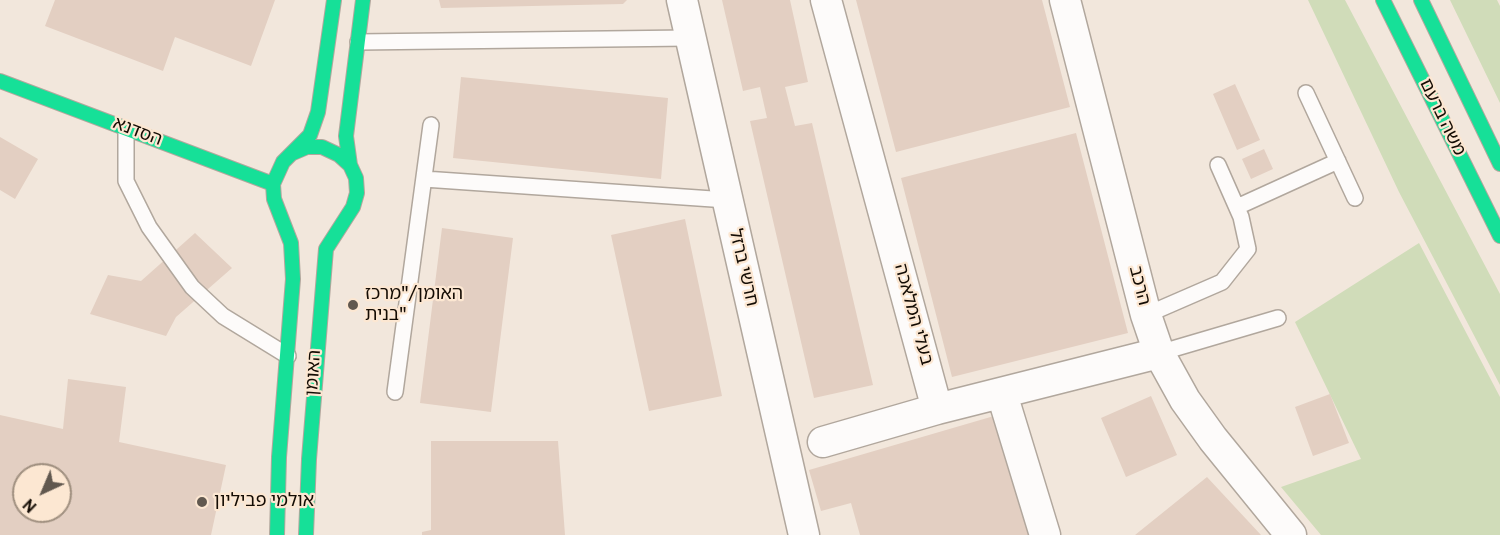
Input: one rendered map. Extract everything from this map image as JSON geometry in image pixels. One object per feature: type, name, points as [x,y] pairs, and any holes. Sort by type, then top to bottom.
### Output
[{"type":"street","points":[[273,184],[277,170],[310,135],[318,112],[334,0]]},
{"type":"street","name":"האומן","points":[[306,535],[309,459],[326,249],[353,207],[357,193],[356,178],[350,165],[346,136],[363,0]]},
{"type":"street","name":"חרשי ברזל","points":[[682,0],[804,535]]},
{"type":"street","name":"בעלי המלאכה","points":[[826,0],[937,409]]},
{"type":"street","name":"הרכב","points":[[1065,0],[1146,315],[1159,353],[1185,400],[1213,440],[1291,535]]},
{"type":"street","name":"משה ברעם","points":[[1383,0],[1500,236]]},
{"type":"street","name":"משה ברעם","points":[[1421,0],[1500,164]]},
{"type":"street","name":"הסדנא","points":[[0,81],[273,184]]},
{"type":"street","points":[[293,153],[307,147],[322,147],[339,154],[350,165]]},
{"type":"street","name":"האומן","points":[[273,184],[274,199],[291,243],[293,279],[279,457],[277,535]]},
{"type":"street","points":[[280,212],[300,227]]},
{"type":"street","points":[[321,231],[336,226],[347,217]]},
{"type":"street","points":[[823,442],[937,409],[1159,353]]},
{"type":"street","points":[[1002,394],[1045,535]]},
{"type":"lane","points":[[358,42],[689,38]]},
{"type":"lane","points":[[1306,93],[1355,198]]},
{"type":"lane","points":[[394,392],[431,125]]},
{"type":"lane","points":[[126,129],[126,181],[149,227],[192,287],[223,316],[288,356]]},
{"type":"lane","points":[[1237,207],[1338,160]]},
{"type":"lane","points":[[1146,315],[1222,282],[1248,249],[1237,207],[1218,165]]},
{"type":"lane","points":[[424,179],[727,200]]},
{"type":"lane","points":[[1159,353],[1278,318]]},
{"type":"green space","points":[[1308,0],[1345,0],[1500,294],[1500,385],[1399,192]]},
{"type":"green space","points":[[1450,0],[1497,0],[1500,6],[1500,103]]},
{"type":"green space","points":[[1419,243],[1500,397],[1500,535],[1321,535],[1281,487],[1361,459],[1295,322]]},
{"type":"building","points":[[55,0],[275,0],[251,66],[175,37],[163,71],[45,26]]},
{"type":"building","points":[[439,0],[627,0],[623,4],[441,8]]},
{"type":"building","points":[[722,0],[790,0],[808,82],[785,87],[795,126],[812,123],[873,385],[814,398],[750,121],[767,118],[760,87],[743,91]]},
{"type":"building","points":[[856,0],[1042,0],[1070,107],[896,152]]},
{"type":"building","points":[[461,77],[668,98],[661,179],[453,158]]},
{"type":"building","points":[[1235,84],[1260,140],[1237,150],[1213,94]]},
{"type":"building","points":[[1076,133],[1128,333],[952,377],[901,178]]},
{"type":"building","points":[[0,137],[38,159],[15,199],[0,190]]},
{"type":"building","points":[[1264,149],[1273,169],[1251,179],[1242,159]]},
{"type":"building","points":[[685,219],[722,396],[649,411],[611,235]]},
{"type":"building","points":[[442,228],[513,238],[491,412],[420,403]]},
{"type":"building","points":[[195,233],[232,268],[176,317],[166,336],[90,314],[108,275],[141,281]]},
{"type":"building","points":[[68,379],[126,387],[119,442],[226,465],[211,535],[0,535],[0,415],[63,429]]},
{"type":"building","points":[[1330,394],[1349,443],[1313,456],[1295,407]]},
{"type":"building","points":[[1151,396],[1177,455],[1126,477],[1101,418]]},
{"type":"building","points":[[994,416],[1029,535],[860,535],[851,503],[821,511],[809,470]]},
{"type":"building","points":[[431,441],[558,441],[565,535],[422,535],[422,532],[431,530]]},
{"type":"building","points":[[1207,477],[1261,535],[1135,535]]},
{"type":"traffic: fast","points":[[277,535],[279,457],[293,279],[291,243],[274,199],[273,184],[283,162],[310,135],[318,112],[334,0]]},
{"type":"traffic: fast","points":[[350,165],[346,136],[363,0]]},
{"type":"traffic: fast","points":[[1383,0],[1500,236]]},
{"type":"traffic: fast","points":[[1421,0],[1500,164]]},
{"type":"traffic: fast","points":[[0,81],[273,184]]},
{"type":"traffic: fast","points":[[293,153],[307,147],[322,147],[339,155],[350,165],[356,178],[357,193],[353,207],[326,249],[309,459],[306,535]]},
{"type":"place","name":"האומן/\"מרכז בנית\"","points":[[353,305]]},
{"type":"place","name":"אולמי פביליון","points":[[202,502]]}]
